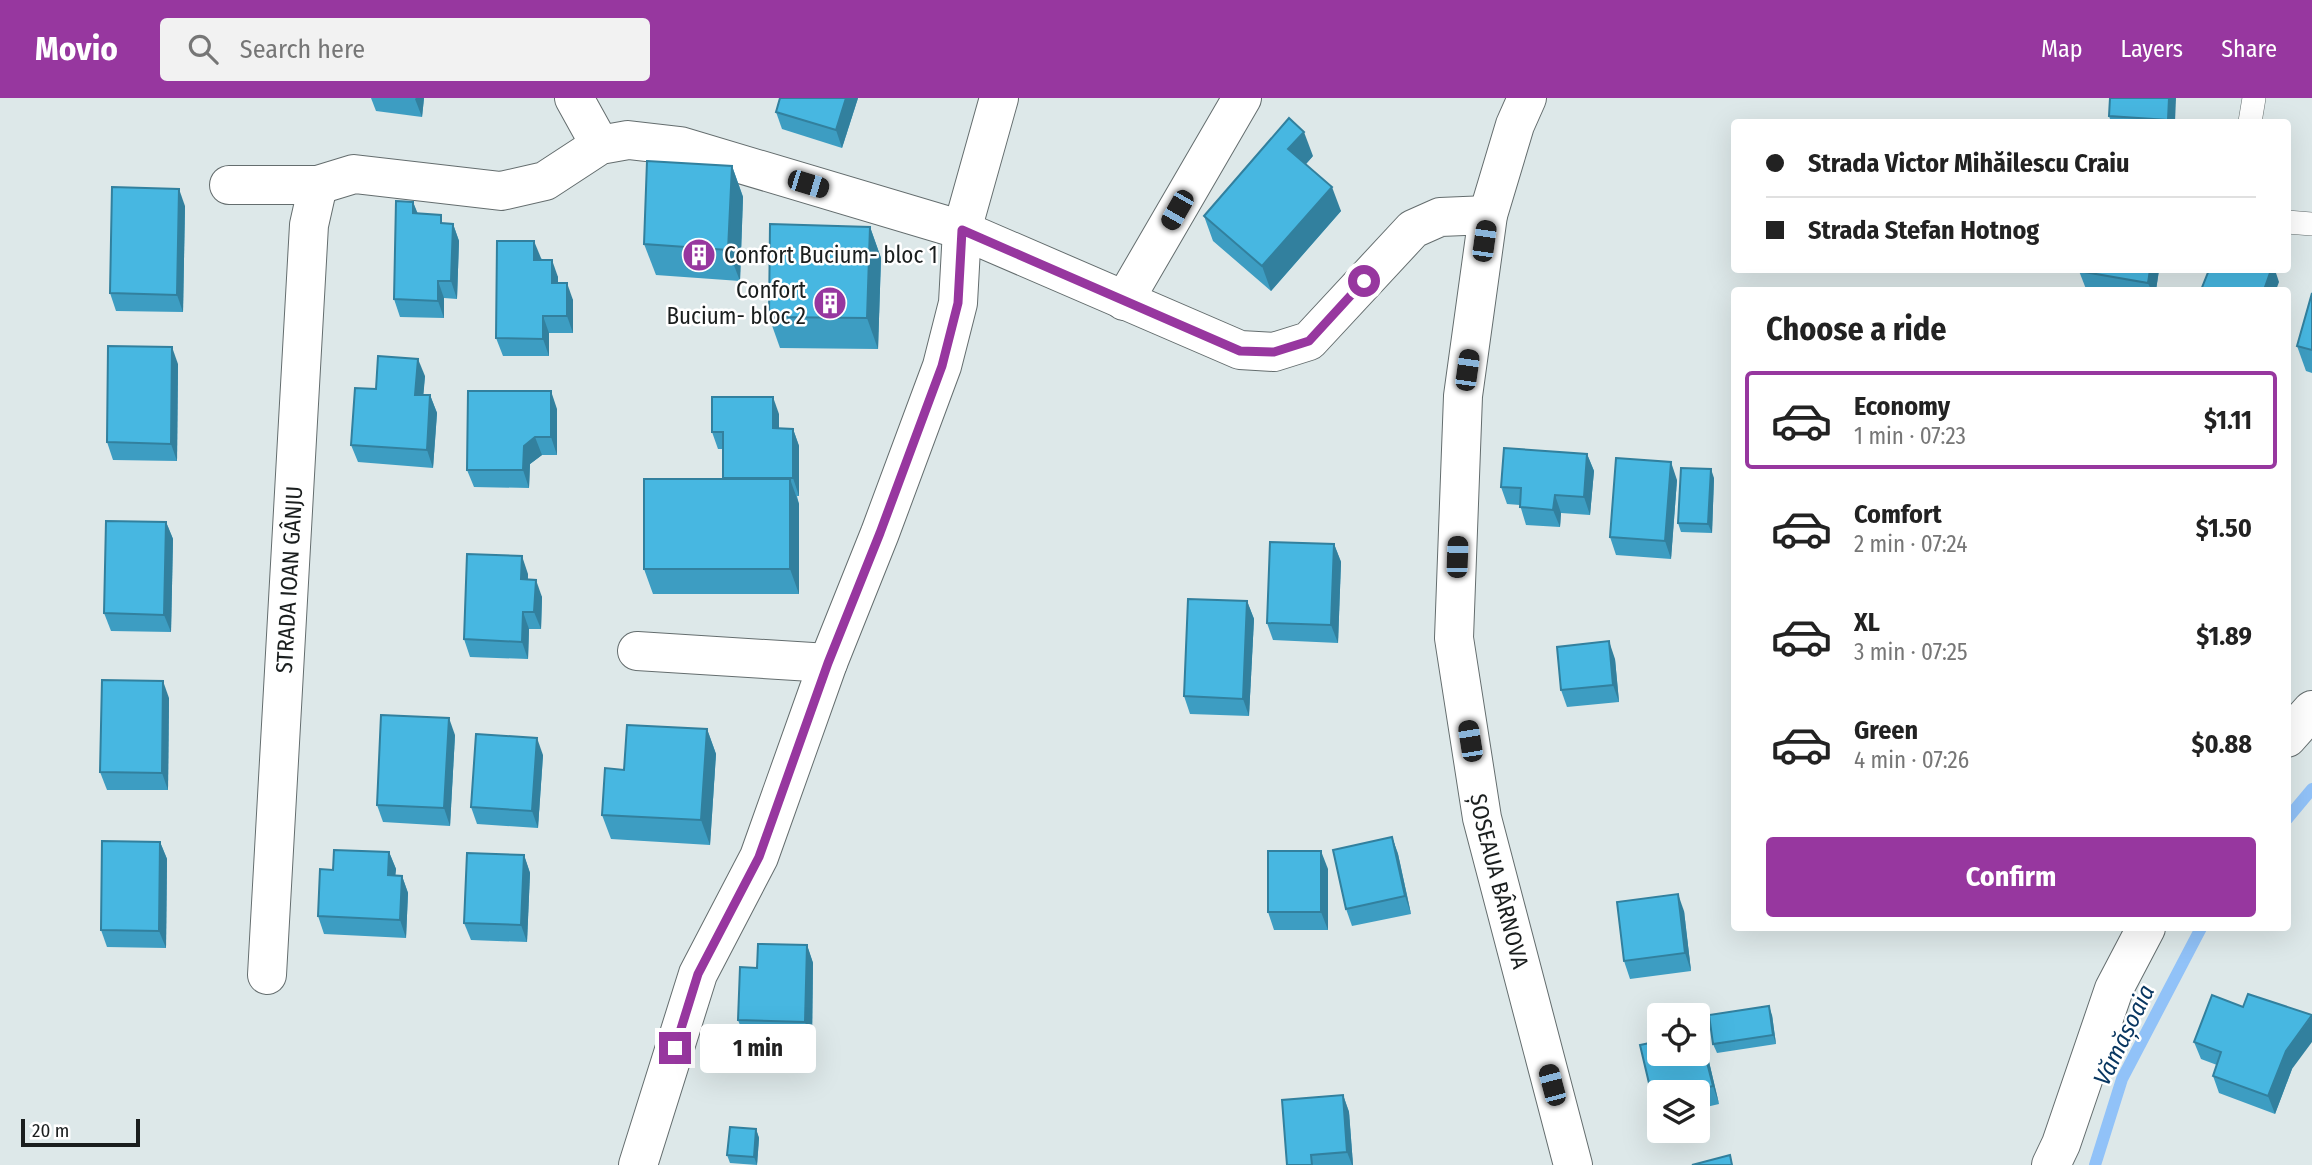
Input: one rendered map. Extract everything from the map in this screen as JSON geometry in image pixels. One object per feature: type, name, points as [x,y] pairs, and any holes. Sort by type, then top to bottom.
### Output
[{"type":"street","points":[[574,98],[600,145]]},
{"type":"street","points":[[638,1165],[698,974],[759,857],[828,663],[942,366],[958,303],[962,230],[999,98]]},
{"type":"street","points":[[1124,302],[1242,98]]},
{"type":"street","name":"ȘOSEAUA BÂRNOVA","points":[[1527,98],[1515,125],[1488,215],[1463,396],[1454,638],[1482,818],[1573,1165]]},
{"type":"street","points":[[229,185],[318,185],[354,174],[501,191],[545,181],[600,145],[628,141],[680,146],[962,230],[1240,351],[1274,352],[1309,341],[1413,229],[1440,217],[1488,215]]},
{"type":"street","name":"STRADA IOAN GÂNJU","points":[[267,975],[309,225],[318,185]]},
{"type":"street","points":[[637,651],[828,663]]},
{"type":"street","points":[[2291,734],[2312,710]]},
{"type":"street","points":[[2051,1165],[2061,1144],[2114,989],[2144,931]]},
{"type":"lane","points":[[2250,119],[2254,98]]},
{"type":"lane","points":[[2291,222],[2312,224]]},
{"type":"building","points":[[780,98],[846,98],[836,130],[776,112]]},
{"type":"building","points":[[2110,98],[2169,98],[2168,119],[2109,116]]},
{"type":"building","points":[[1289,118],[1304,132],[1288,149],[1332,187],[1262,266],[1204,216]]},
{"type":"building","points":[[647,161],[732,166],[728,250],[644,244]]},
{"type":"building","points":[[112,187],[179,189],[177,295],[110,293]]},
{"type":"building","points":[[396,201],[413,202],[413,213],[441,215],[441,223],[453,224],[451,281],[438,281],[438,301],[394,299]]},
{"type":"building","points":[[770,224],[870,227],[867,318],[769,317]]},
{"type":"building","points":[[497,241],[534,241],[534,260],[552,260],[552,283],[567,283],[567,316],[543,316],[543,339],[496,338]]},
{"type":"building","points":[[2090,273],[2150,273],[2148,283]]},
{"type":"building","points":[[2208,273],[2270,273],[2265,287],[2202,287]]},
{"type":"building","points":[[2312,293],[2312,350],[2297,346]]},
{"type":"building","points":[[108,346],[172,347],[171,444],[107,442]]},
{"type":"building","points":[[378,356],[418,359],[415,395],[430,395],[427,450],[351,445],[355,388],[376,389]]},
{"type":"building","points":[[468,391],[551,391],[551,437],[535,437],[524,446],[523,470],[467,470]]},
{"type":"building","points":[[712,397],[773,397],[773,428],[793,429],[793,478],[723,478],[723,432],[712,432]]},
{"type":"building","points":[[1504,448],[1587,454],[1584,497],[1555,495],[1553,510],[1520,507],[1521,488],[1501,487]]},
{"type":"building","points":[[1616,458],[1671,462],[1665,541],[1610,537]]},
{"type":"building","points":[[1681,468],[1711,469],[1708,524],[1678,523]]},
{"type":"building","points":[[644,479],[790,479],[790,569],[644,569]]},
{"type":"building","points":[[106,521],[166,522],[164,615],[104,613]]},
{"type":"building","points":[[1270,542],[1334,544],[1331,625],[1267,623]]},
{"type":"building","points":[[467,554],[522,556],[521,579],[536,580],[534,612],[523,612],[522,642],[464,639]]},
{"type":"building","points":[[1188,599],[1247,601],[1243,699],[1184,696]]},
{"type":"building","points":[[1609,641],[1613,685],[1561,690],[1557,647]]},
{"type":"building","points":[[102,680],[163,681],[162,773],[100,772]]},
{"type":"building","points":[[381,715],[449,718],[444,808],[377,805]]},
{"type":"building","points":[[627,725],[707,729],[701,820],[602,815],[605,768],[624,770]]},
{"type":"building","points":[[476,734],[537,738],[532,811],[471,807]]},
{"type":"building","points":[[1392,837],[1405,896],[1346,909],[1333,850]]},
{"type":"building","points":[[102,841],[160,842],[159,931],[101,930]]},
{"type":"building","points":[[334,850],[389,852],[388,875],[402,876],[400,920],[318,916],[320,869],[333,870]]},
{"type":"building","points":[[1268,851],[1321,851],[1321,912],[1268,912]]},
{"type":"building","points":[[467,853],[524,855],[521,925],[464,923]]},
{"type":"building","points":[[1678,894],[1685,953],[1624,961],[1617,902]]},
{"type":"building","points":[[758,944],[807,945],[805,1022],[738,1020],[740,967],[757,968]]},
{"type":"building","points":[[2248,994],[2312,1015],[2286,1051],[2268,1096],[2213,1076],[2221,1052],[2194,1042],[2212,995],[2243,1007]]},
{"type":"building","points":[[1769,1006],[1773,1035],[1713,1044],[1710,1015]]},
{"type":"building","points":[[1647,1044],[1647,1066],[1708,1066],[1713,1086],[1710,1087],[1710,1080],[1648,1080],[1640,1045]]},
{"type":"building","points":[[1343,1095],[1347,1152],[1311,1155],[1312,1165],[1287,1165],[1282,1100]]},
{"type":"building","points":[[730,1127],[756,1129],[754,1157],[727,1155]]},
{"type":"building","points":[[1730,1155],[1732,1165],[1692,1165]]},
{"type":"waterway","name":"Vămășoaia","points":[[2291,814],[2312,789]]},
{"type":"waterway","name":"Vămășoaia","points":[[2095,1165],[2122,1079],[2199,931]]},
{"type":"place","name":"Confort Bucium- bloc 1","points":[[699,255]]},
{"type":"place","name":"Confort Bucium- bloc 2","points":[[830,303]]},
{"type":"route","points":[[675,1048],[698,974],[759,857],[828,663],[942,366],[958,303],[962,230],[1240,351],[1274,352],[1309,341],[1364,281]]}]
